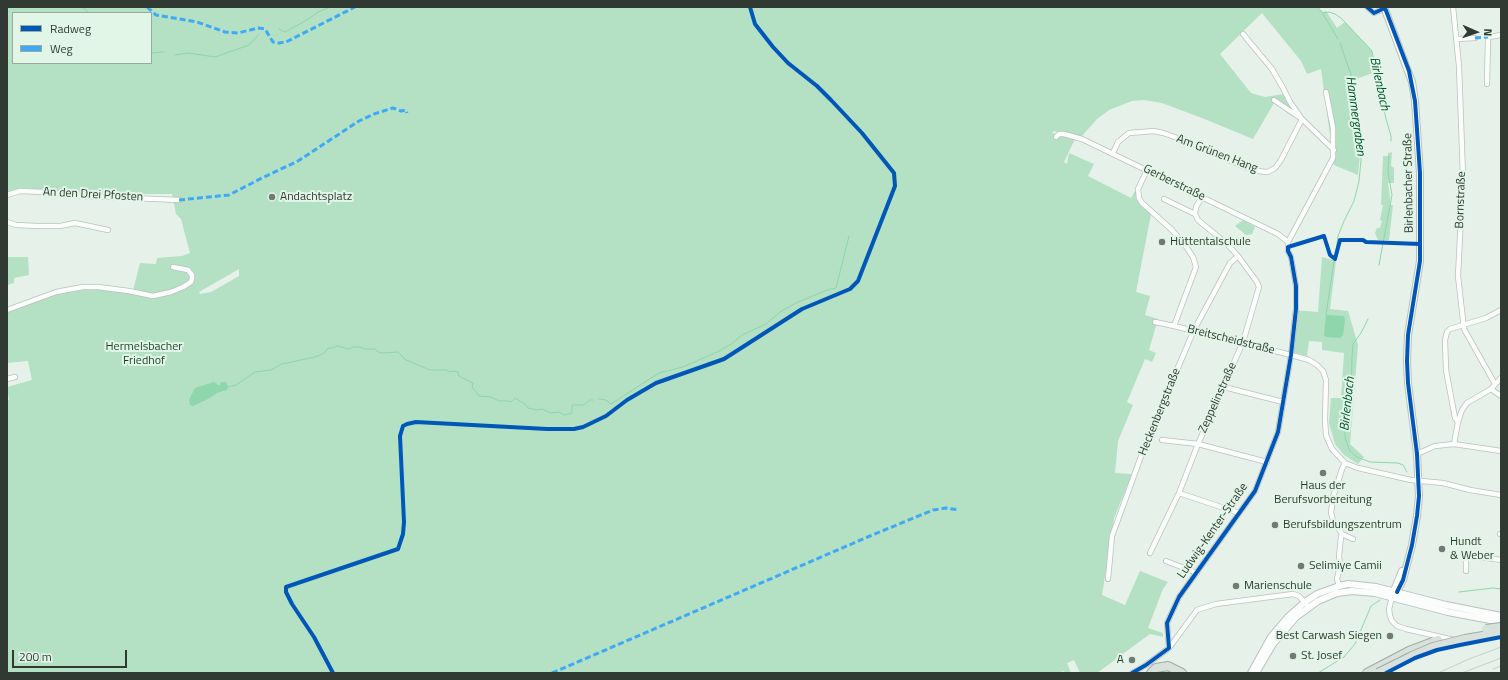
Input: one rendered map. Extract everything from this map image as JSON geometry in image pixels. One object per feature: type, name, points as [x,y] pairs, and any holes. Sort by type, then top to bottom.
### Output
[{"type":"highway","points":[[1367,673],[1398,657],[1431,643],[1452,636],[1501,627]]},
{"type":"highway","points":[[1378,673],[1406,658],[1433,647],[1465,639],[1501,633]]},
{"type":"highway","points":[[1151,673],[1156,668],[1168,666],[1182,673]]},
{"type":"highway","points":[[1156,673],[1162,670],[1173,673]]},
{"type":"main road","name":"Birlenbacher Straße","points":[[1385,7],[1409,71],[1414,92],[1420,173],[1420,260],[1409,330],[1407,361],[1419,481],[1417,516],[1412,545],[1394,593]]},
{"type":"main road","name":"Birlenbacher Straße","points":[[1394,593],[1403,580],[1407,560]]},
{"type":"main road","points":[[1403,580],[1405,588],[1414,596]]},
{"type":"main road","points":[[1251,673],[1271,636],[1288,617],[1321,592],[1348,584],[1362,585],[1394,593],[1448,612],[1501,622]]},
{"type":"main road","points":[[1256,673],[1266,654],[1306,604],[1348,591],[1394,593],[1414,596],[1467,610],[1501,616]]},
{"type":"street","points":[[1367,7],[1374,13],[1385,7]]},
{"type":"street","name":"Bornstraße","points":[[1453,7],[1458,66],[1463,176],[1458,276],[1463,326],[1471,343],[1495,384]]},
{"type":"street","points":[[1243,34],[1272,69],[1290,102],[1302,119]]},
{"type":"street","points":[[1487,84],[1488,37],[1501,35]]},
{"type":"street","points":[[1456,39],[1475,38]]},
{"type":"street","points":[[1288,242],[1333,158],[1334,150],[1332,121],[1326,92]]},
{"type":"street","points":[[1274,100],[1302,119],[1334,150]]},
{"type":"street","name":"Am Grünen Hang","points":[[1113,153],[1118,142],[1128,133],[1154,131],[1183,140],[1247,168],[1268,172],[1275,168],[1281,160],[1302,119]]},
{"type":"street","name":"Gerberstraße","points":[[1056,137],[1059,134],[1076,137],[1113,153],[1278,234],[1288,242]]},
{"type":"street","name":"Breitscheidstraße","points":[[1146,170],[1138,189],[1139,198],[1142,203],[1171,229],[1185,245],[1194,257],[1196,267],[1174,326]]},
{"type":"street","name":"An den Drei Pfosten","points":[[7,196],[20,192],[44,192],[84,196],[180,200]]},
{"type":"street","points":[[1195,214],[1196,207],[1202,197]]},
{"type":"street","name":"Zeppelinstraße","points":[[1150,553],[1179,493],[1198,444],[1243,342],[1259,288],[1258,282],[1238,256],[1198,220],[1195,214],[1164,200]]},
{"type":"street","points":[[7,222],[16,225],[37,226],[60,226],[75,223],[108,230]]},
{"type":"street","name":"Ludwig-Kenter-Straße","points":[[1169,648],[1167,623],[1179,597],[1256,491],[1278,432],[1291,354],[1296,309],[1296,286],[1291,257],[1288,251],[1288,242]]},
{"type":"street","name":"Heckenbergstraße","points":[[1108,579],[1112,536],[1147,440],[1194,330],[1230,263],[1238,256]]},
{"type":"street","points":[[7,310],[56,292],[83,287],[98,287],[153,296],[171,292],[191,282],[192,278],[192,275],[188,270],[173,267]]},
{"type":"street","points":[[1458,422],[1455,418],[1446,370],[1445,340],[1447,332],[1450,329],[1486,318],[1501,310]]},
{"type":"street","name":"Breitscheidstraße","points":[[1155,322],[1291,354],[1314,363],[1325,375],[1326,435],[1332,449],[1345,463],[1358,468],[1419,481],[1443,483],[1470,490],[1501,495]]},
{"type":"street","points":[[7,378],[14,377]]},
{"type":"street","points":[[1454,444],[1462,410],[1467,403],[1491,389],[1501,378]]},
{"type":"street","points":[[1224,388],[1283,402]]},
{"type":"street","points":[[1491,389],[1501,396]]},
{"type":"street","name":"Zeppelinstraße","points":[[1162,440],[1198,444]]},
{"type":"street","points":[[1198,444],[1267,462]]},
{"type":"street","points":[[1417,454],[1427,449],[1454,444],[1501,451]]},
{"type":"street","points":[[1345,463],[1335,489],[1331,505],[1333,520],[1342,534],[1353,539]]},
{"type":"street","points":[[1179,493],[1239,513]]},
{"type":"street","points":[[1339,586],[1337,579],[1340,566],[1339,556],[1342,534]]},
{"type":"street","points":[[1466,571],[1466,555],[1501,560]]},
{"type":"street","points":[[1166,561],[1197,573]]},
{"type":"street","points":[[1394,593],[1389,609],[1392,622],[1397,626],[1450,639],[1472,642]]},
{"type":"street","points":[[1132,673],[1146,665],[1169,648],[1196,610],[1216,604],[1293,594],[1297,595],[1306,604]]},
{"type":"green space","name":"Hermelsbacher Friedhof","points":[[7,7],[1318,7],[1323,12],[1326,11],[1337,28],[1345,22],[1367,45],[1372,51],[1375,72],[1351,81],[1360,153],[1358,175],[1334,165],[1321,69],[1307,74],[1301,61],[1262,13],[1220,54],[1251,93],[1265,97],[1283,94],[1297,110],[1293,116],[1274,103],[1253,139],[1162,103],[1144,100],[1132,101],[1109,110],[1097,119],[1081,137],[1054,131],[1052,133],[1075,139],[1064,162],[1067,164],[1069,153],[1094,164],[1088,176],[1131,198],[1135,191],[1140,196],[1151,214],[1136,292],[1150,296],[1145,315],[1158,319],[1149,350],[1156,353],[1152,362],[1145,359],[1127,402],[1133,405],[1118,441],[1115,473],[1132,474],[1114,518],[1102,595],[1125,605],[1140,571],[1168,582],[1163,589],[1148,628],[1163,633],[1163,637],[1150,634],[1097,673],[1080,673],[1074,660],[1067,663],[1071,673],[1065,673],[1064,671],[1057,673],[7,673],[7,401],[9,400],[7,387],[32,380],[28,361],[7,363],[7,310],[43,296],[83,287],[133,291],[140,263],[156,264],[157,258],[182,256],[190,253],[181,219],[176,214],[172,194],[94,194],[23,188],[7,192]],"holes":[[[239,269],[239,276],[211,292],[200,294],[199,292]]]},
{"type":"green space","points":[[1392,152],[1391,166],[1394,168],[1394,183],[1388,183],[1391,205],[1393,205],[1389,240],[1378,240],[1375,233],[1377,228],[1380,228],[1382,221],[1380,220],[1383,205],[1381,205],[1383,156],[1389,156]]},
{"type":"green space","points":[[1243,220],[1255,227],[1252,234],[1246,235],[1235,226]]},
{"type":"green space","points":[[7,257],[28,257],[29,275],[14,278],[14,283],[7,285]]},
{"type":"green space","points":[[1322,257],[1336,261],[1330,309],[1348,311],[1358,345],[1350,444],[1364,457],[1358,464],[1344,455],[1335,444],[1329,423],[1331,398],[1341,398],[1344,353],[1322,350],[1322,342],[1309,341],[1307,356],[1289,351],[1293,310],[1318,312]]},
{"type":"shaded area","points":[[1326,315],[1344,316],[1345,320],[1343,335],[1340,338],[1326,337],[1324,335]]},
{"type":"shaded area","points":[[214,382],[219,386],[221,382],[226,382],[228,387],[227,390],[219,392],[193,406],[190,405],[189,400],[195,388]]},
{"type":"waterway","points":[[82,7],[88,12]]},
{"type":"waterway","points":[[279,29],[285,32],[318,12],[330,7]]},
{"type":"waterway","name":"Birlenbach","points":[[1317,7],[1323,13],[1329,12],[1341,18],[1372,51],[1391,141]]},
{"type":"waterway","name":"Hammergraben","points":[[1323,14],[1338,39]]},
{"type":"waterway","points":[[175,55],[188,53],[215,57],[249,45],[259,34]]},
{"type":"waterway","name":"Hammergraben","points":[[1335,257],[1338,236],[1354,201],[1359,181],[1361,160],[1360,132],[1356,100],[1351,75],[1340,43]]},
{"type":"waterway","points":[[152,53],[164,52]]},
{"type":"waterway","name":"Birlenbach","points":[[1379,265],[1392,195],[1388,172],[1389,153]]},
{"type":"waterway","points":[[599,399],[606,400],[611,404],[659,373],[683,367],[717,352],[730,345],[742,335],[766,324],[780,312],[796,303],[827,290],[836,288],[849,236]]},
{"type":"waterway","name":"Hammergraben","points":[[1326,315],[1334,261]]},
{"type":"waterway","name":"Birlenbach","points":[[1368,319],[1361,333],[1353,344],[1351,392],[1345,417],[1345,438],[1350,451],[1357,457],[1370,462],[1398,463],[1403,465],[1407,472]]},
{"type":"waterway","points":[[228,387],[236,385],[255,372],[271,370],[282,364],[315,357],[325,353],[327,349],[338,346],[348,349],[354,347],[375,349],[382,353],[398,352],[406,360],[430,370],[458,372],[459,376],[473,383],[472,387],[479,396],[491,397],[499,401],[511,402],[515,398],[525,404],[528,408],[537,410],[542,409],[551,413],[559,412],[564,415],[572,413],[573,405],[583,405],[590,400],[593,400]]},
{"type":"waterway","points":[[1459,592],[1493,588],[1501,589]]},
{"type":"waterway","name":"Birlenbach","points":[[1318,673],[1344,657],[1355,644],[1371,606],[1380,600]]},
{"type":"railway","points":[[1438,673],[1501,647]]},
{"type":"railway","points":[[1462,673],[1501,658]]},
{"type":"railway","points":[[1493,669],[1501,666]]},
{"type":"marked path","points":[[147,7],[156,15],[197,22],[225,32],[238,33],[258,28],[265,29],[273,42],[279,43],[286,42],[355,7]]},
{"type":"marked path","points":[[1475,38],[1488,37]]},
{"type":"marked path","points":[[179,200],[229,195],[298,161],[359,121],[374,114],[393,108],[401,111],[406,110],[407,113]]},
{"type":"marked path","points":[[552,673],[933,510],[946,508],[959,510]]},
{"type":"cycle path","points":[[333,673],[314,637],[292,604],[286,592],[286,587],[398,549],[403,534],[404,522],[400,436],[403,426],[416,422],[547,429],[574,429],[583,427],[606,416],[627,400],[656,383],[724,359],[802,309],[850,289],[858,281],[895,186],[894,173],[862,133],[831,100],[817,86],[788,63],[773,47],[755,24],[750,7]]},
{"type":"cycle path","points":[[1367,7],[1374,13],[1385,8],[1409,71],[1415,101],[1420,173],[1420,261],[1408,335],[1407,361],[1408,383],[1417,454],[1419,496],[1412,545],[1403,580],[1397,592]]},
{"type":"cycle path","points":[[1132,673],[1146,665],[1169,648],[1167,623],[1179,597],[1255,491],[1278,432],[1291,355],[1296,309],[1296,286],[1288,247],[1324,236],[1330,255],[1335,259],[1340,240],[1420,244]]},
{"type":"cycle path","points":[[1386,673],[1415,658],[1437,650],[1501,637]]},
{"type":"place","name":"Andachtsplatz","points":[[272,197]]},
{"type":"place","name":"Hüttentalschule","points":[[1162,242]]},
{"type":"place","name":"Haus der Berufsvorbereitung","points":[[1323,473]]},
{"type":"place","name":"Berufsbildungszentrum","points":[[1275,525]]},
{"type":"place","name":"Hundt & Weber","points":[[1442,549]]},
{"type":"place","name":"Selimiye Camii","points":[[1301,566]]},
{"type":"place","name":"Marienschule","points":[[1236,586]]},
{"type":"place","name":"Best Carwash Siegen","points":[[1390,636]]},
{"type":"place","name":"St. Josef","points":[[1293,656]]},
{"type":"place","name":"A","points":[[1132,660]]}]
